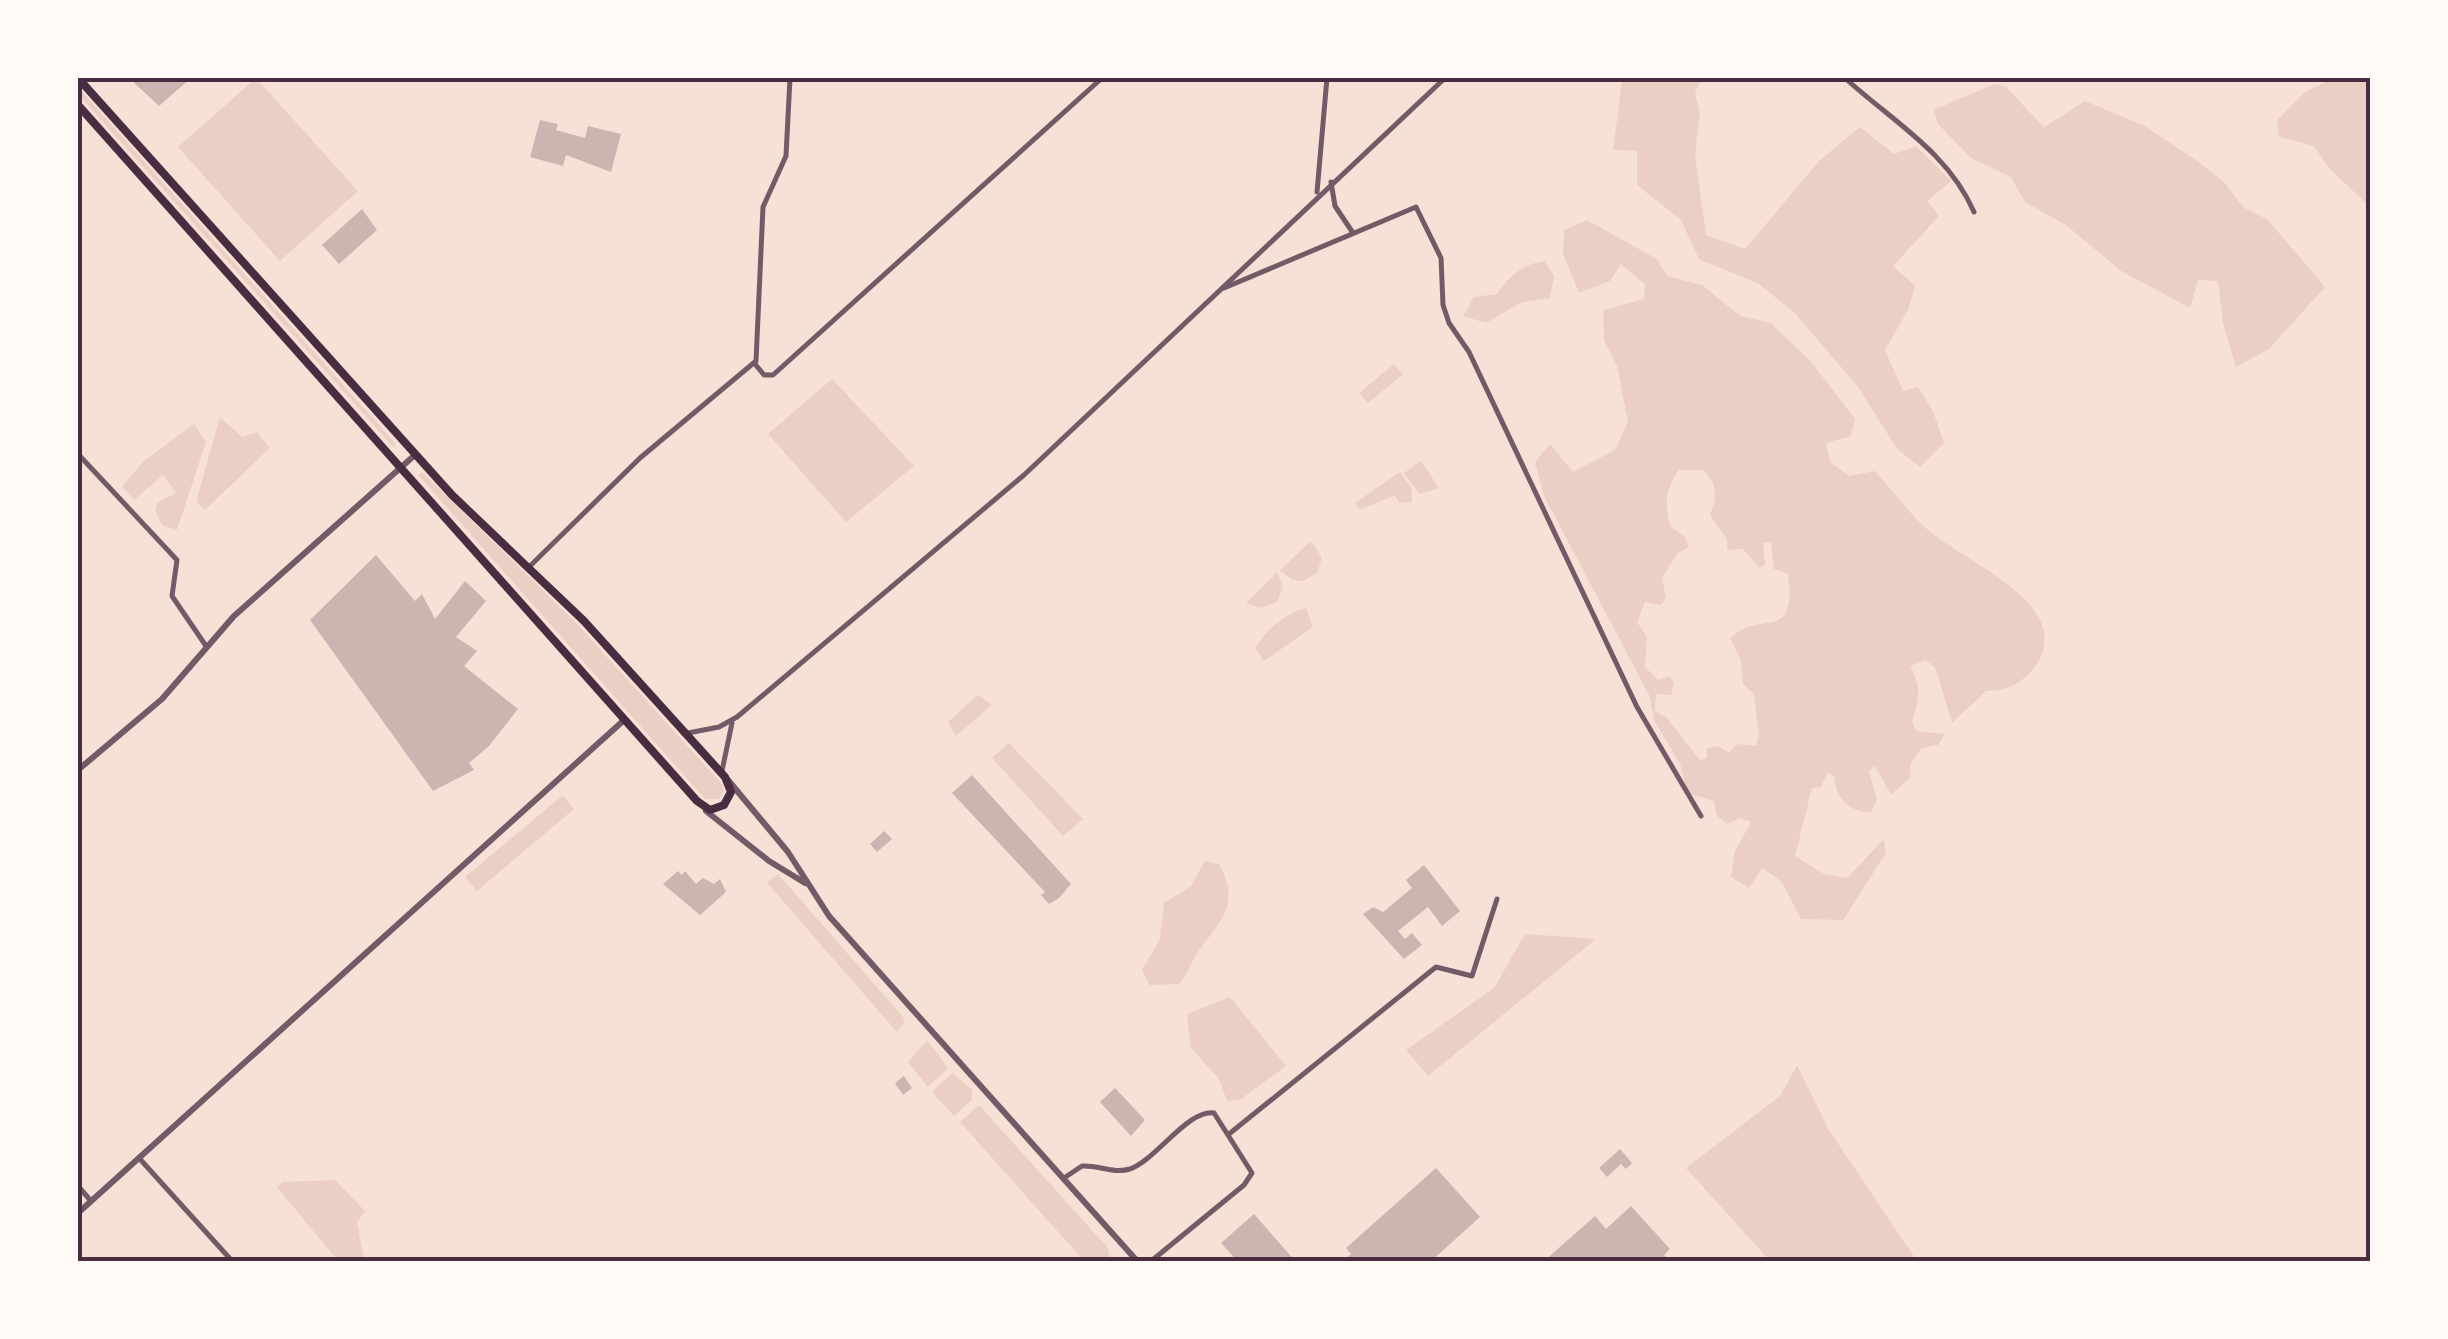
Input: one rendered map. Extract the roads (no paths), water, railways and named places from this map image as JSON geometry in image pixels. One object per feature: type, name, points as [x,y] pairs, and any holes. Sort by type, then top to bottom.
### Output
[{"type":"main road","points":[[78,78],[477,520],[529,567],[725,777],[732,792],[724,805],[710,810],[700,804],[623,721],[78,105]]},
{"type":"main road","points":[[459,534],[477,520]]},
{"type":"street","points":[[790,78],[786,156],[763,208],[755,363],[762,373],[773,375],[1102,78]]},
{"type":"street","points":[[1316,195],[1327,78]]},
{"type":"street","points":[[686,734],[714,729],[737,718],[1024,475],[1316,195],[1445,78]]},
{"type":"street","points":[[1845,78],[1921,140],[1960,180],[1974,212]]},
{"type":"street","points":[[1331,181],[1335,206],[1353,233]]},
{"type":"street","points":[[1217,291],[1416,207],[1441,258],[1443,305],[1449,324],[1469,352],[1637,707],[1701,816]]},
{"type":"street","points":[[529,567],[640,458],[755,363]]},
{"type":"street","points":[[78,454],[177,560],[172,596],[206,646]]},
{"type":"street","points":[[78,770],[162,698],[206,646],[416,454]]},
{"type":"street","points":[[737,718],[728,732],[722,758],[725,777],[778,839],[830,916],[1138,1262]]},
{"type":"street","points":[[78,1213],[623,721]]},
{"type":"street","points":[[700,804],[769,861],[806,883]]},
{"type":"street","points":[[1229,1134],[1436,967],[1472,976],[1498,899]]},
{"type":"street","points":[[1064,1178],[1082,1166],[1114,1171],[1132,1168],[1204,1112],[1214,1113],[1252,1173],[1244,1185],[1150,1262]]},
{"type":"street","points":[[139,1158],[234,1262]]},
{"type":"street","points":[[78,1186],[91,1202]]}]
